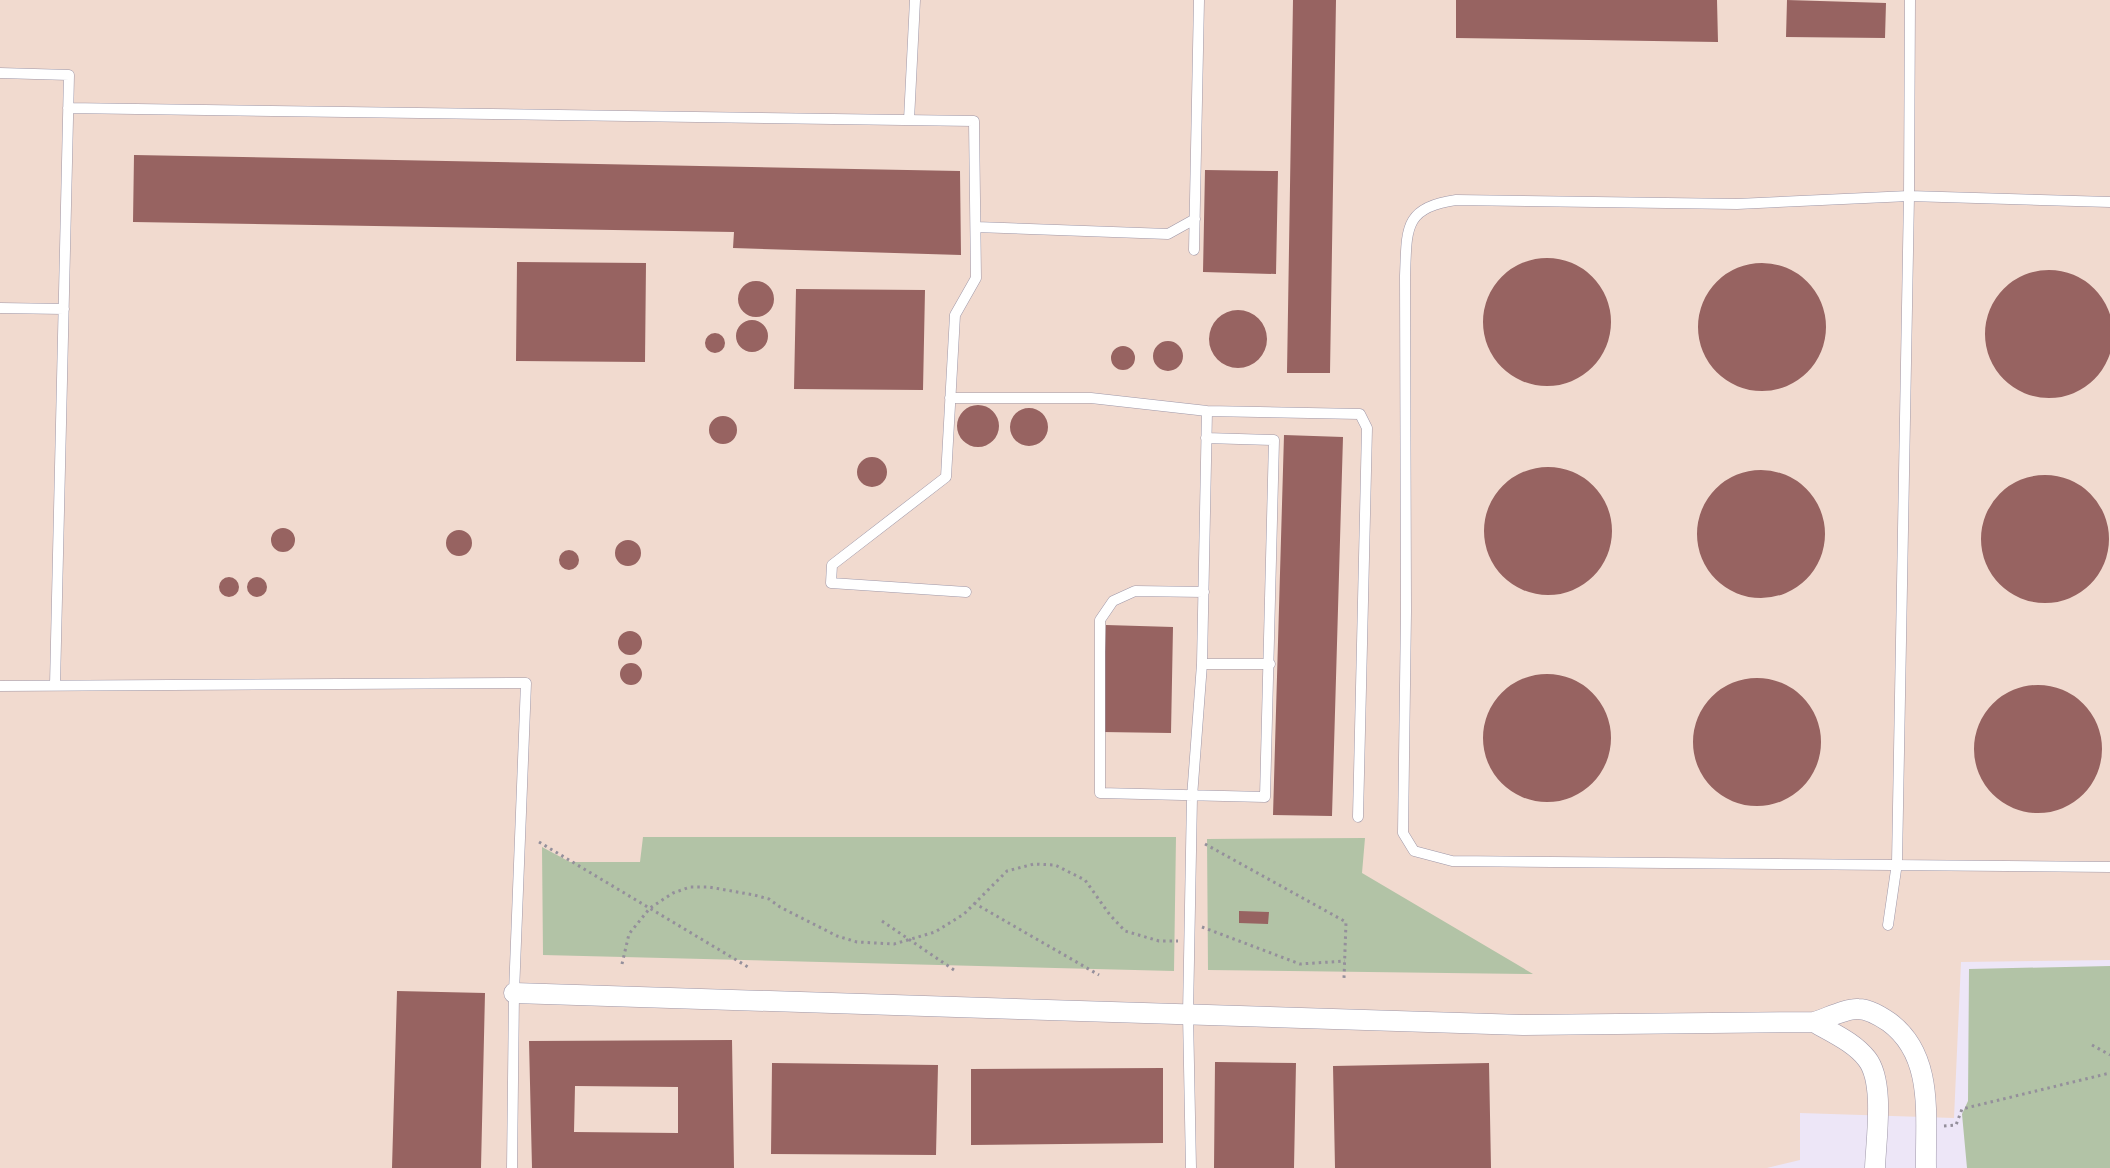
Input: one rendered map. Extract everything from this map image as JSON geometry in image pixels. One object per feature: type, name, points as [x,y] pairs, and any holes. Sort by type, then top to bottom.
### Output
[{"type":"street","points":[[514,993],[1523,1026],[1814,1022],[1857,1008],[1878,1014],[1900,1030],[1915,1051],[1924,1073],[1926,1168]]},
{"type":"street","points":[[1814,1022],[1848,1042],[1868,1060],[1877,1081],[1875,1168]]},
{"type":"lane","points":[[909,120],[915,0]]},
{"type":"lane","points":[[1194,250],[1199,0]]},
{"type":"lane","points":[[1888,925],[1897,863],[1909,196],[1910,0]]},
{"type":"lane","points":[[0,73],[68,75],[55,685]]},
{"type":"lane","points":[[68,108],[974,121],[976,278],[955,315],[946,477],[832,565],[832,583],[966,592]]},
{"type":"lane","points":[[2110,202],[1909,196],[1738,204],[1456,200],[1436,202],[1423,208],[1411,221],[1407,242],[1405,276],[1406,612],[1403,833],[1414,851],[1452,861],[1897,863],[2110,867]]},
{"type":"lane","points":[[976,227],[1168,234],[1195,219]]},
{"type":"lane","points":[[0,308],[64,309]]},
{"type":"lane","points":[[950,398],[1090,398],[1207,411],[1360,414],[1368,428],[1358,816]]},
{"type":"lane","points":[[1191,1168],[1188,1014],[1192,797],[1202,664],[1207,411]]},
{"type":"lane","points":[[1204,592],[1135,591],[1113,601],[1100,620],[1100,792],[1192,797],[1265,797],[1270,664],[1274,440],[1206,438]]},
{"type":"lane","points":[[1202,664],[1270,664]]},
{"type":"lane","points":[[0,686],[526,684],[514,993],[512,1168]]},
{"type":"path","points":[[539,842],[748,967]]},
{"type":"path","points":[[1200,842],[1346,922],[1344,978]]},
{"type":"path","points":[[622,964],[629,934],[650,908],[674,893],[690,887],[709,887],[754,894],[769,899],[780,908],[837,936],[857,942],[894,944],[936,932],[964,914],[1007,871],[1034,864],[1055,865],[1084,880],[1110,915],[1125,931],[1159,941],[1178,941]]},
{"type":"path","points":[[974,903],[1099,975]]},
{"type":"path","points":[[882,921],[957,972]]},
{"type":"path","points":[[1199,926],[1300,964],[1345,961]]},
{"type":"path","points":[[2092,1045],[2110,1055]]},
{"type":"path","points":[[1925,1127],[1956,1125],[1962,1109],[2110,1073]]},
{"type":"shaded area","points":[[0,0],[2110,0],[2110,960],[1961,962],[1954,1118],[1800,1113],[1800,1160],[1767,1168],[0,1168]]},
{"type":"green space","points":[[643,837],[1176,837],[1174,971],[543,955],[542,847],[570,862],[640,862]]},
{"type":"green space","points":[[1365,838],[1362,873],[1533,974],[1208,970],[1207,839]]},
{"type":"green space","points":[[2110,966],[2110,1168],[1967,1168],[1962,1114],[1968,1101],[1969,969]]},
{"type":"building","points":[[1293,0],[1336,0],[1330,373],[1287,373]]},
{"type":"building","points":[[1456,0],[1717,0],[1718,42],[1456,38]]},
{"type":"building","points":[[1787,0],[1886,3],[1885,38],[1786,37]]},
{"type":"building","points":[[134,155],[960,171],[961,255],[733,248],[734,232],[133,222]]},
{"type":"building","points":[[1205,170],[1278,171],[1276,274],[1203,272]]},
{"type":"building","points":[[1547,258],[1571,263],[1583,269],[1592,277],[1600,286],[1606,298],[1611,322],[1606,346],[1600,358],[1592,367],[1583,375],[1571,381],[1547,386],[1523,381],[1511,375],[1502,367],[1494,358],[1488,346],[1483,322],[1488,298],[1494,286],[1502,277],[1511,269],[1523,263]]},
{"type":"building","points":[[517,262],[646,263],[645,362],[516,361]]},
{"type":"building","points":[[1762,263],[1786,268],[1798,274],[1807,282],[1815,291],[1821,303],[1826,327],[1821,351],[1815,363],[1807,372],[1798,380],[1786,386],[1762,391],[1738,386],[1726,380],[1717,372],[1709,363],[1703,351],[1698,327],[1703,303],[1709,291],[1717,282],[1726,274],[1738,268]]},
{"type":"building","points":[[2049,270],[2073,275],[2094,289],[2108,310],[2113,334],[2108,358],[2094,379],[2073,393],[2049,398],[2025,393],[2004,379],[1990,358],[1985,334],[1990,310],[2004,289],[2025,275]]},
{"type":"building","points":[[756,281],[768,287],[774,299],[768,311],[756,317],[744,311],[738,299],[744,287]]},
{"type":"building","points":[[796,289],[925,290],[923,390],[794,389]]},
{"type":"building","points":[[1232,310],[1244,310],[1259,318],[1267,333],[1267,345],[1259,360],[1244,368],[1232,368],[1217,360],[1209,345],[1209,333],[1217,318]]},
{"type":"building","points":[[752,320],[758,321],[763,325],[767,330],[767,342],[763,347],[758,351],[752,352],[746,351],[741,347],[737,342],[736,336],[737,330],[741,325],[746,321]]},
{"type":"building","points":[[715,333],[722,336],[725,343],[722,350],[715,353],[708,350],[705,343],[708,336]]},
{"type":"building","points":[[1168,341],[1179,345],[1183,356],[1179,367],[1168,371],[1157,367],[1153,356],[1157,345]]},
{"type":"building","points":[[1123,346],[1128,347],[1134,353],[1134,363],[1128,369],[1123,370],[1118,369],[1112,363],[1111,358],[1112,353],[1118,347]]},
{"type":"building","points":[[974,405],[982,405],[993,411],[999,426],[993,441],[982,447],[974,447],[963,441],[957,430],[957,422],[963,411]]},
{"type":"building","points":[[1029,408],[1043,413],[1048,427],[1043,441],[1029,446],[1015,441],[1010,427],[1015,413]]},
{"type":"building","points":[[723,416],[733,420],[737,430],[733,440],[723,444],[713,440],[709,430],[713,420]]},
{"type":"building","points":[[1284,435],[1343,437],[1332,816],[1273,815]]},
{"type":"building","points":[[872,457],[883,461],[887,472],[883,483],[872,487],[861,483],[857,472],[861,461]]},
{"type":"building","points":[[1548,467],[1573,472],[1593,486],[1607,506],[1612,531],[1607,556],[1593,576],[1573,590],[1548,595],[1523,590],[1503,576],[1489,556],[1484,531],[1489,506],[1503,486],[1523,472]]},
{"type":"building","points":[[1761,470],[1785,475],[1797,481],[1806,489],[1814,498],[1820,510],[1825,534],[1820,558],[1814,570],[1806,579],[1797,587],[1785,593],[1761,598],[1737,593],[1725,587],[1716,579],[1708,570],[1702,558],[1697,534],[1702,510],[1708,498],[1716,489],[1725,481],[1737,475]]},
{"type":"building","points":[[2045,475],[2069,480],[2081,486],[2090,494],[2098,503],[2104,515],[2109,539],[2104,563],[2098,575],[2090,584],[2081,592],[2069,598],[2045,603],[2021,598],[2009,592],[2000,584],[1992,575],[1986,563],[1981,539],[1986,515],[1992,503],[2000,494],[2009,486],[2021,480]]},
{"type":"building","points":[[283,528],[292,531],[295,540],[292,549],[283,552],[274,549],[271,540],[274,531]]},
{"type":"building","points":[[459,530],[468,534],[472,543],[468,552],[459,556],[450,552],[446,543],[450,534]]},
{"type":"building","points":[[628,540],[637,544],[641,553],[637,562],[628,566],[619,562],[615,553],[619,544]]},
{"type":"building","points":[[569,550],[576,553],[579,560],[576,567],[569,570],[562,567],[559,560],[562,553]]},
{"type":"building","points":[[229,577],[236,580],[239,587],[236,594],[229,597],[222,594],[219,587],[222,580]]},
{"type":"building","points":[[257,577],[264,580],[267,587],[264,594],[257,597],[250,594],[247,587],[250,580]]},
{"type":"building","points":[[1106,625],[1173,627],[1171,733],[1102,732]]},
{"type":"building","points":[[630,631],[639,634],[642,643],[639,652],[630,655],[621,652],[618,643],[621,634]]},
{"type":"building","points":[[631,663],[639,666],[642,674],[639,682],[631,685],[623,682],[620,674],[623,666]]},
{"type":"building","points":[[1547,674],[1571,679],[1583,685],[1592,693],[1600,702],[1606,714],[1611,738],[1606,762],[1600,774],[1592,783],[1583,791],[1571,797],[1547,802],[1523,797],[1511,791],[1502,783],[1494,774],[1488,762],[1483,738],[1488,714],[1494,702],[1502,693],[1511,685],[1523,679]]},
{"type":"building","points":[[1757,678],[1781,683],[1793,689],[1802,697],[1810,706],[1816,718],[1821,742],[1816,766],[1810,778],[1802,787],[1793,795],[1781,801],[1757,806],[1733,801],[1721,795],[1712,787],[1704,778],[1698,766],[1693,742],[1698,718],[1704,706],[1712,697],[1721,689],[1733,683]]},
{"type":"building","points":[[2038,685],[2062,690],[2074,696],[2083,704],[2091,713],[2097,725],[2102,749],[2097,773],[2091,785],[2083,794],[2074,802],[2062,808],[2038,813],[2014,808],[2002,802],[1993,794],[1985,785],[1979,773],[1974,749],[1979,725],[1985,713],[1993,704],[2002,696],[2014,690]]},
{"type":"building","points":[[1239,911],[1269,912],[1268,924],[1239,923]]},
{"type":"building","points":[[397,991],[485,993],[481,1168],[392,1168]]},
{"type":"building","points":[[732,1040],[734,1168],[532,1168],[529,1041]],"holes":[[[575,1086],[678,1087],[678,1133],[574,1132]]]},
{"type":"building","points":[[1215,1062],[1296,1063],[1294,1168],[1214,1168]]},
{"type":"building","points":[[772,1063],[938,1065],[936,1155],[771,1154]]},
{"type":"building","points":[[1489,1063],[1491,1168],[1335,1168],[1333,1066]]},
{"type":"building","points":[[1163,1068],[1163,1143],[971,1145],[971,1069]]}]
